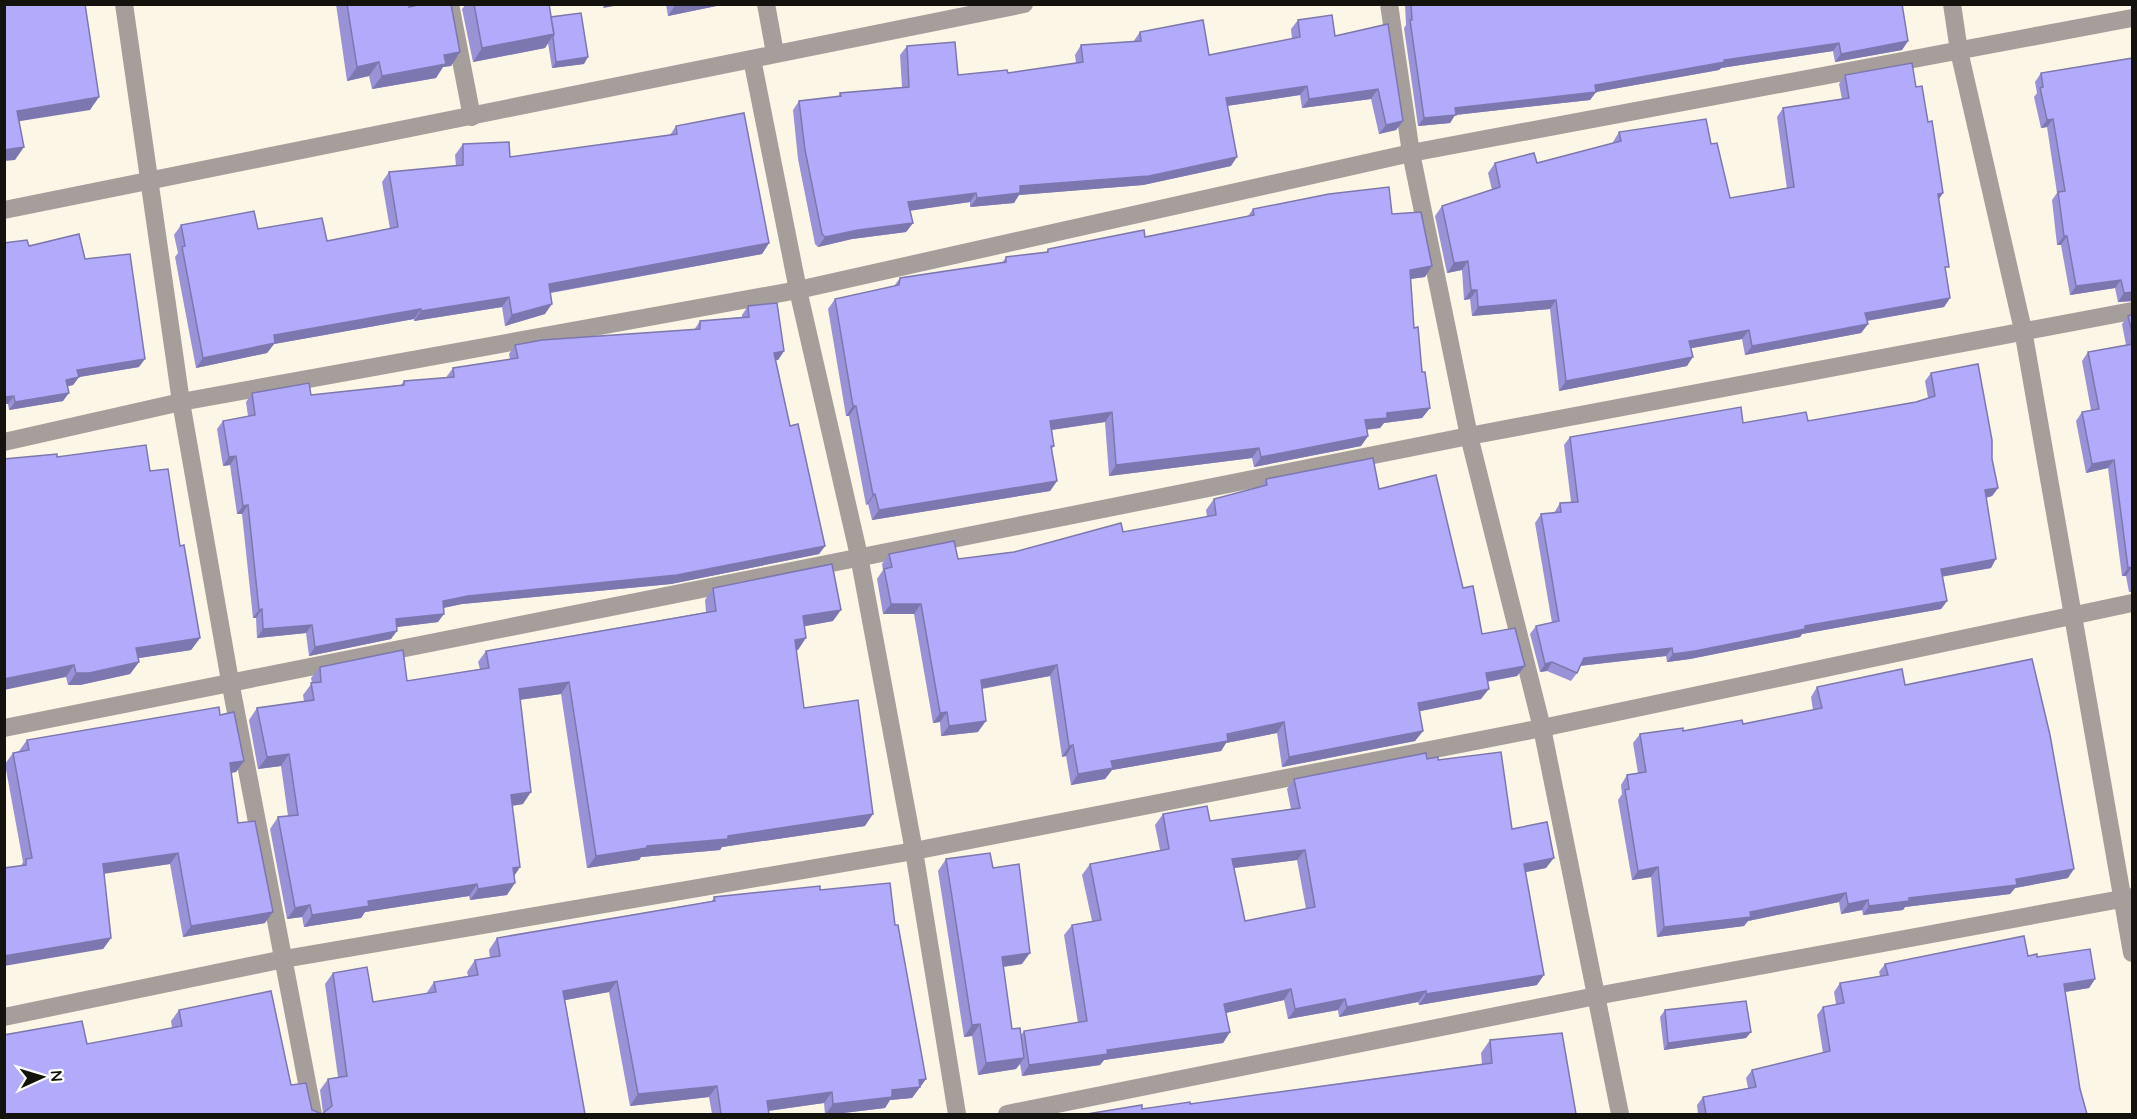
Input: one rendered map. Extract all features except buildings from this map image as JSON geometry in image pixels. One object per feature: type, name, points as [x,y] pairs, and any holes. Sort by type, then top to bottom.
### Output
[{"type":"street","points":[[124,4],[181,402],[230,681],[313,1114]]},
{"type":"street","points":[[450,4],[472,117]]},
{"type":"street","points":[[766,4],[776,53]]},
{"type":"street","points":[[4,210],[148,183],[1024,4]]},
{"type":"street","points":[[1389,4],[1412,153],[1468,436],[1542,728],[1620,1114]]},
{"type":"street","points":[[1952,4],[1959,51],[2023,330],[2073,614],[2127,898],[2133,953]]},
{"type":"street","points":[[4,442],[181,402],[798,291],[1412,153],[2133,18]]},
{"type":"street","points":[[752,59],[798,291],[859,556],[914,851],[957,1114]]},
{"type":"street","points":[[4,728],[230,681],[1468,436],[2133,311]]},
{"type":"street","points":[[4,1017],[284,959],[914,851],[1542,728],[2133,603]]},
{"type":"street","points":[[1007,1114],[1596,996],[2127,898]]}]
